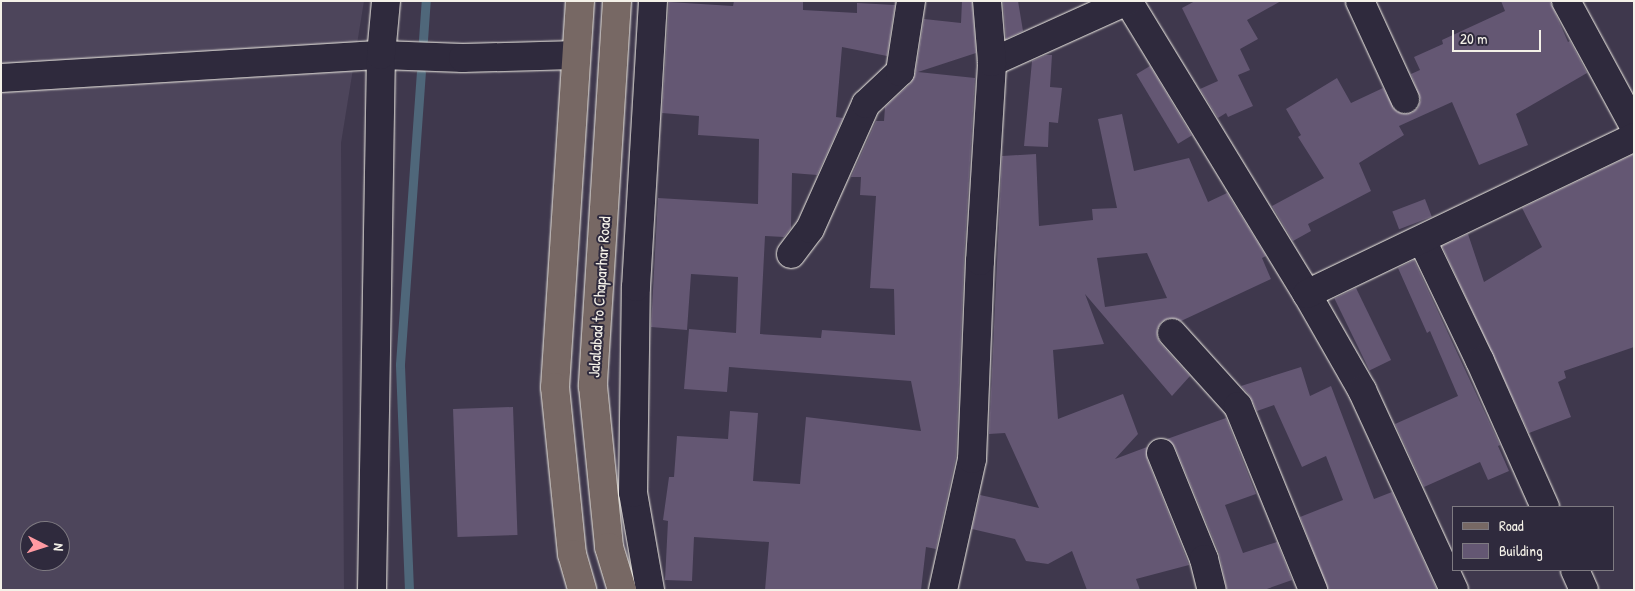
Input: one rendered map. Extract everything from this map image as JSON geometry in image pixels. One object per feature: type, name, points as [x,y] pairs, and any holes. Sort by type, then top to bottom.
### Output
[{"type":"main road","points":[[580,1],[555,387],[572,554],[582,590]]},
{"type":"main road","name":"Jalalabad to Chaparhar Road","points":[[617,1],[593,386],[609,547],[622,590]]},
{"type":"street","points":[[372,590],[382,55],[386,1]]},
{"type":"street","points":[[650,590],[632,493],[636,287],[653,1]]},
{"type":"street","points":[[791,254],[810,229],[866,104],[900,72],[911,1]]},
{"type":"street","points":[[943,590],[972,460],[980,261],[992,62],[988,1]]},
{"type":"street","points":[[992,62],[1128,1],[1307,294],[1362,390],[1454,590]]},
{"type":"street","points":[[1360,1],[1405,99]]},
{"type":"street","points":[[1566,1],[1634,126]]},
{"type":"street","points":[[1,78],[382,55],[463,58],[576,55]]},
{"type":"street","points":[[1307,294],[1634,137]]},
{"type":"street","points":[[1422,240],[1480,361],[1545,506]]},
{"type":"street","points":[[1172,333],[1238,406],[1313,590]]},
{"type":"street","points":[[1161,453],[1204,559],[1212,590]]},
{"type":"street","points":[[1575,571],[1584,590]]},
{"type":"shaded area","points":[[1,1],[364,1],[341,143],[344,590],[1,590]]},
{"type":"building","points":[[734,1],[803,1],[803,10],[857,13],[857,3],[895,5],[887,56],[842,47],[836,117],[843,118],[817,175],[792,173],[791,228],[784,237],[765,236],[760,334],[821,338],[822,330],[895,335],[894,289],[870,288],[876,196],[860,195],[861,177],[851,177],[876,121],[884,121],[885,107],[911,83],[915,75],[924,19],[961,23],[962,1],[972,1],[976,53],[918,72],[975,78],[964,260],[956,457],[936,549],[926,547],[921,590],[765,590],[769,542],[694,537],[692,581],[665,580],[668,521],[663,520],[669,477],[674,477],[677,436],[728,439],[730,411],[758,413],[753,481],[800,484],[806,417],[921,431],[911,381],[729,367],[727,392],[684,389],[689,329],[736,333],[738,277],[691,274],[687,330],[651,327],[658,198],[758,204],[759,139],[698,135],[699,116],[662,113],[669,2],[733,6]]},
{"type":"building","points":[[1003,1],[1018,1],[1023,31],[1006,39]]},
{"type":"building","points":[[1195,1],[1281,1],[1247,20],[1258,39],[1240,49],[1250,70],[1238,75],[1253,106],[1228,117],[1226,113],[1218,118],[1200,89],[1218,81],[1182,8]]},
{"type":"building","points":[[1501,1],[1550,1],[1568,42],[1570,41],[1587,73],[1516,114],[1528,145],[1479,165],[1452,102],[1399,126],[1404,135],[1359,163],[1371,191],[1308,224],[1311,231],[1293,241],[1272,206],[1324,178],[1298,137],[1301,135],[1286,109],[1337,78],[1351,103],[1383,88],[1396,111],[1403,114],[1412,113],[1418,108],[1421,100],[1411,74],[1420,70],[1414,57],[1443,44],[1442,40],[1505,11]]},
{"type":"building","points":[[1046,55],[1052,55],[1050,87],[1062,88],[1058,123],[1049,122],[1048,147],[1024,146],[1032,61]]},
{"type":"building","points":[[1150,66],[1192,135],[1178,144],[1136,74]]},
{"type":"building","points":[[1122,114],[1134,171],[1189,158],[1208,202],[1227,193],[1266,256],[1262,258],[1271,279],[1181,321],[1169,318],[1161,322],[1157,329],[1157,337],[1160,343],[1190,376],[1172,396],[1085,294],[1104,344],[1053,350],[1058,419],[1123,394],[1138,434],[1115,459],[1147,447],[1147,459],[1189,565],[1136,579],[1140,590],[1087,590],[1072,551],[1048,564],[1026,561],[1015,539],[972,529],[980,495],[1039,508],[1005,433],[989,434],[1002,156],[1036,154],[1039,226],[1093,220],[1092,209],[1117,208],[1098,119]],"holes":[[[1147,253],[1167,298],[1105,307],[1097,258]]]},
{"type":"building","points":[[1634,154],[1634,347],[1564,371],[1566,378],[1558,382],[1571,417],[1529,433],[1442,246],[1468,234],[1484,282],[1542,247],[1522,208]]},
{"type":"building","points":[[1425,199],[1432,217],[1399,229],[1392,212]]},
{"type":"building","points":[[1414,260],[1500,445],[1498,446],[1509,471],[1488,480],[1480,462],[1424,487],[1395,424],[1458,396],[1430,331],[1427,333],[1398,268]]},
{"type":"building","points":[[1356,288],[1391,360],[1369,370],[1334,299]]},
{"type":"building","points":[[1301,367],[1310,396],[1331,386],[1374,499],[1392,492],[1437,590],[1328,590],[1300,517],[1343,500],[1326,456],[1302,467],[1274,405],[1257,411],[1250,396],[1241,386]]},
{"type":"building","points":[[513,407],[517,535],[458,537],[453,409]]},
{"type":"building","points":[[1226,418],[1256,494],[1225,505],[1243,553],[1277,542],[1292,580],[1264,590],[1227,590],[1219,553],[1175,447],[1167,439]]},
{"type":"waterway","points":[[423,40],[426,1]]},
{"type":"waterway","points":[[409,590],[400,364],[421,73]]}]
